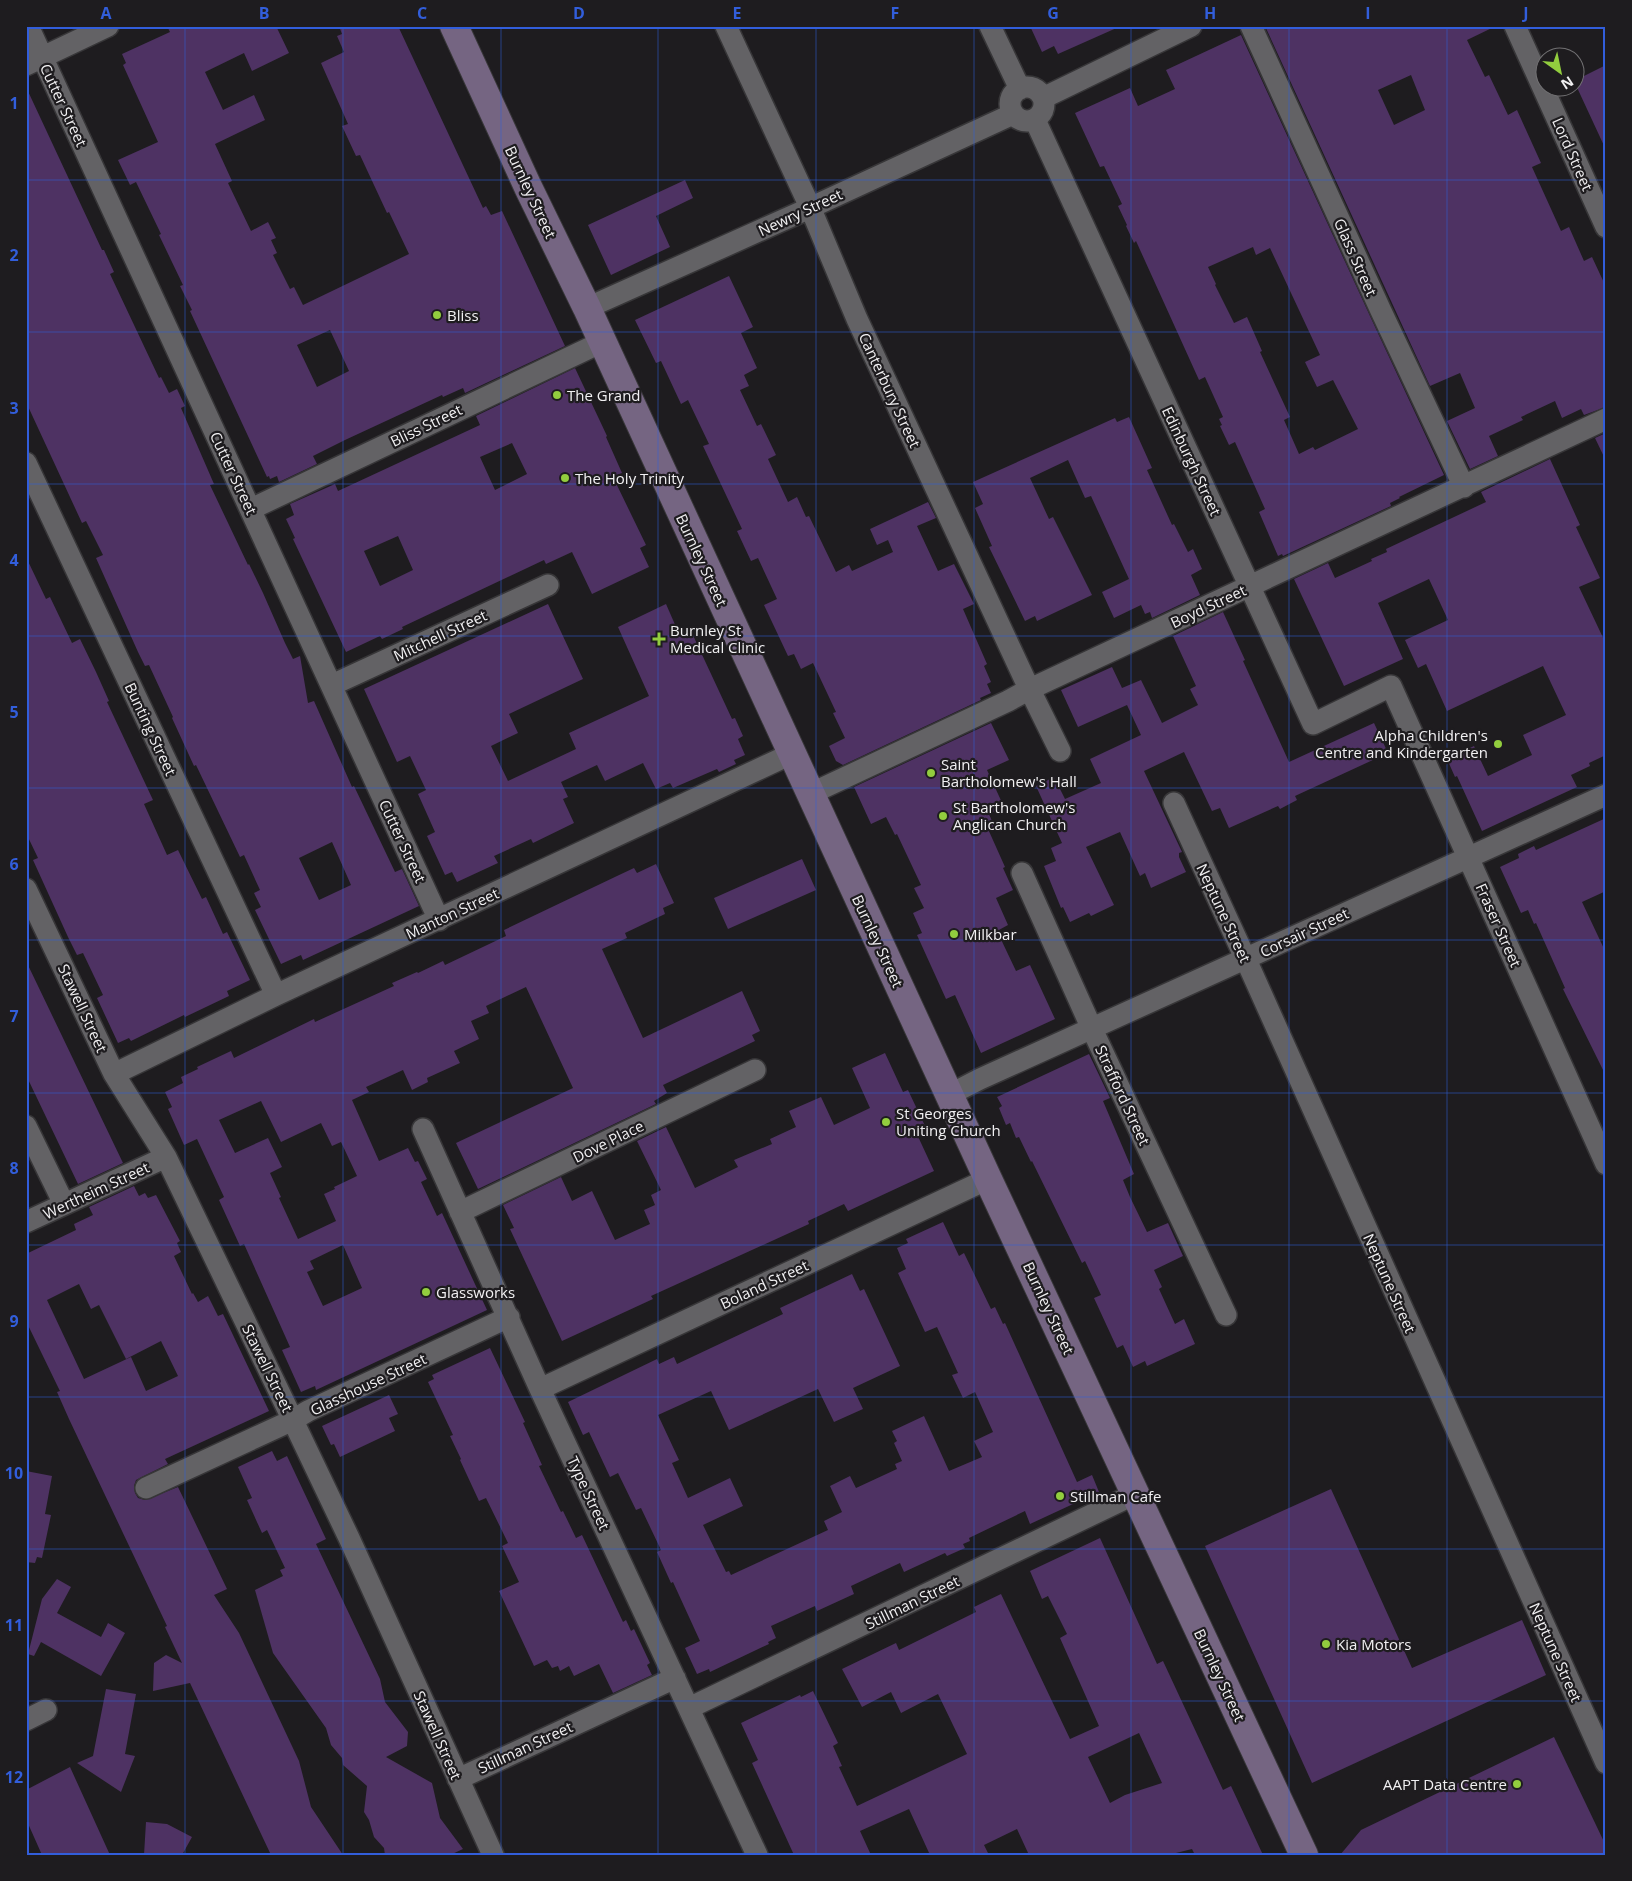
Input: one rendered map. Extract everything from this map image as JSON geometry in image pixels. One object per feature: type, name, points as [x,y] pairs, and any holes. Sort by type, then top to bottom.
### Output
[{"type":"main road","name":"Burnley Street","points":[[454,26],[528,187],[587,308],[791,754],[1304,1855]]},
{"type":"street","name":"Cutter Street","points":[[28,26],[34,61],[251,509],[439,920]]},
{"type":"street","points":[[34,61],[108,26]]},
{"type":"street","name":"Canterbury Street","points":[[726,26],[810,207],[857,319],[1060,751]]},
{"type":"street","points":[[990,26],[1020,89]]},
{"type":"street","points":[[1043,98],[1191,26]]},
{"type":"street","name":"Glass Street","points":[[1251,26],[1381,311],[1464,487]]},
{"type":"street","name":"Lord Street","points":[[1515,26],[1606,227]]},
{"type":"street","points":[[1025,87],[1037,90],[1043,98],[1041,115],[1034,120],[1023,121],[1013,114],[1010,103],[1015,92],[1020,89],[1025,87]]},
{"type":"street","name":"Newry Street","points":[[587,308],[1013,114]]},
{"type":"street","name":"Edinburgh Street","points":[[1034,120],[1313,724],[1391,686]]},
{"type":"street","name":"Bliss Street","points":[[251,509],[602,342]]},
{"type":"street","name":"Boyd Street","points":[[810,794],[1606,419]]},
{"type":"street","name":"Bunting Street","points":[[26,463],[276,995]]},
{"type":"street","name":"Mitchell Street","points":[[332,685],[548,585]]},
{"type":"street","name":"Fraser Street","points":[[1391,686],[1606,1164]]},
{"type":"street","name":"Manton Street","points":[[114,1074],[276,995],[791,754]]},
{"type":"street","name":"Corsair Street","points":[[950,1095],[980,1079],[1606,795]]},
{"type":"street","name":"Neptune Street","points":[[1174,803],[1606,1763]]},
{"type":"street","name":"Strafford Street","points":[[1022,873],[1092,1029],[1226,1315]]},
{"type":"street","name":"Stawell Street","points":[[26,889],[114,1074],[166,1157],[362,1565],[494,1855]]},
{"type":"street","name":"Dove Place","points":[[460,1212],[756,1070]]},
{"type":"street","name":"Type Street","points":[[423,1129],[540,1389],[757,1855]]},
{"type":"street","points":[[28,1135],[64,1204]]},
{"type":"street","name":"Wertheim Street","points":[[26,1222],[166,1157]]},
{"type":"street","name":"Boland Street","points":[[540,1389],[988,1178]]},
{"type":"street","name":"Glasshouse Street","points":[[146,1488],[509,1317]]},
{"type":"street","name":"Stillman Street","points":[[689,1708],[1135,1494]]},
{"type":"street","name":"Stillman Street","points":[[458,1778],[674,1678]]},
{"type":"street","points":[[26,1720],[46,1710]]},
{"type":"building","points":[[167,26],[276,26],[289,53],[252,71],[244,53],[205,72],[223,110],[254,95],[265,120],[215,144],[232,181],[228,183],[251,231],[268,222],[276,238],[271,240],[277,253],[273,255],[290,289],[294,287],[303,305],[409,254],[389,212],[387,213],[360,155],[356,156],[342,126],[348,124],[321,63],[344,52],[337,36],[342,34],[339,26],[398,26],[483,208],[486,206],[491,215],[502,211],[565,346],[465,393],[463,388],[443,397],[442,395],[345,440],[313,456],[317,464],[279,482],[277,476],[270,479],[269,476],[267,477],[190,311],[192,310],[180,286],[183,285],[159,235],[161,234],[136,182],[130,185],[118,160],[158,142],[123,65],[126,63],[122,54],[170,32]],"holes":[[[330,330],[349,371],[317,387],[297,345]]]},
{"type":"building","points":[[1030,26],[1121,26],[1058,54],[1054,46],[1042,52]]},
{"type":"building","points":[[1265,26],[1496,26],[1467,40],[1485,77],[1489,75],[1508,115],[1517,110],[1541,163],[1532,167],[1561,231],[1569,227],[1584,261],[1592,257],[1606,287],[1606,407],[1584,415],[1581,409],[1562,418],[1555,401],[1521,417],[1523,420],[1489,436],[1498,456],[1470,469],[1447,421],[1475,408],[1460,373],[1430,386]],"holes":[[[1411,75],[1425,110],[1394,125],[1378,90]]]},
{"type":"building","points":[[1241,35],[1444,475],[1399,497],[1390,503],[1391,506],[1283,556],[1282,554],[1278,556],[1259,512],[1265,509],[1235,442],[1229,445],[1220,426],[1222,425],[1219,419],[1223,417],[1205,377],[1199,380],[1136,241],[1134,243],[1126,226],[1118,206],[1122,204],[1104,166],[1100,167],[1075,113],[1130,88],[1138,106],[1175,89],[1166,70]],"holes":[[[1253,247],[1256,255],[1270,248],[1320,355],[1305,362],[1317,387],[1333,380],[1358,429],[1315,450],[1313,447],[1299,454],[1284,420],[1290,417],[1260,352],[1262,351],[1247,317],[1234,323],[1208,267]]]},
{"type":"building","points":[[1606,65],[1606,150],[1582,98],[1584,98],[1584,76]]},
{"type":"building","points":[[26,87],[102,250],[104,250],[114,272],[110,274],[159,378],[161,377],[169,393],[177,389],[185,406],[181,408],[214,484],[210,485],[263,593],[285,643],[293,659],[300,656],[308,703],[314,701],[352,787],[354,786],[395,872],[402,869],[419,906],[303,960],[301,955],[281,964],[255,910],[261,907],[254,893],[260,890],[244,855],[240,857],[196,765],[194,766],[149,665],[145,666],[138,652],[96,558],[103,555],[86,521],[82,523],[26,402]],"holes":[[[332,842],[351,885],[319,900],[299,858]]]},
{"type":"building","points":[[685,180],[693,198],[656,216],[670,247],[611,275],[588,225]]},
{"type":"building","points":[[729,276],[753,327],[741,333],[757,368],[744,375],[749,386],[740,390],[757,426],[761,424],[776,455],[768,459],[788,502],[797,497],[806,517],[809,516],[836,572],[849,565],[852,571],[893,552],[888,540],[877,545],[870,529],[928,502],[936,518],[917,526],[938,571],[954,564],[974,604],[963,609],[987,664],[984,666],[991,682],[987,684],[991,693],[980,698],[981,700],[843,765],[836,761],[829,746],[845,738],[833,713],[836,712],[813,663],[801,669],[794,654],[788,656],[764,605],[777,599],[758,558],[751,561],[737,531],[742,529],[703,446],[709,444],[688,400],[681,404],[661,361],[656,363],[635,320]]},
{"type":"building","points":[[575,368],[622,473],[613,477],[646,545],[640,548],[649,567],[592,594],[572,552],[546,564],[544,560],[402,627],[403,629],[382,639],[380,636],[346,652],[293,539],[295,538],[286,519],[294,515],[290,504],[335,484],[338,491],[480,425],[476,416]],"holes":[[[512,443],[527,474],[495,490],[480,457]],[[398,536],[413,570],[380,586],[364,551]]]},
{"type":"building","points":[[1129,417],[1152,468],[1147,470],[1172,525],[1174,524],[1188,552],[1193,549],[1202,569],[1191,575],[1200,595],[1152,618],[1150,612],[1145,614],[1141,605],[1114,618],[1102,592],[1129,579],[1091,496],[1085,498],[1068,460],[1030,478],[1049,519],[1053,517],[1092,595],[1037,621],[1035,616],[1025,621],[989,547],[992,546],[975,508],[983,504],[973,482],[1115,418],[1117,422]]},
{"type":"building","points":[[1606,433],[1606,461],[1595,438]]},
{"type":"building","points":[[1550,459],[1580,525],[1576,527],[1600,578],[1579,587],[1606,644],[1606,755],[1589,763],[1590,766],[1571,775],[1577,787],[1482,831],[1457,776],[1455,777],[1447,759],[1474,746],[1488,776],[1532,755],[1523,735],[1566,715],[1543,666],[1447,711],[1426,664],[1418,668],[1405,640],[1448,620],[1429,579],[1378,603],[1403,659],[1344,686],[1294,579],[1328,563],[1335,578],[1372,561],[1371,559],[1387,552],[1386,549],[1486,502],[1481,492]]},
{"type":"building","points":[[26,557],[46,599],[50,597],[72,643],[80,639],[96,672],[109,701],[107,702],[153,800],[144,804],[167,855],[178,850],[202,899],[206,897],[223,934],[227,932],[250,980],[227,991],[229,996],[185,1017],[184,1015],[131,1041],[129,1038],[118,1043],[97,998],[103,995],[83,953],[77,955],[68,937],[33,860],[38,858],[26,833]]},
{"type":"building","points":[[548,604],[583,679],[509,714],[518,733],[491,746],[508,781],[576,749],[569,733],[649,696],[618,627],[666,604],[680,636],[691,631],[732,719],[735,718],[743,736],[738,739],[745,755],[734,760],[736,764],[719,772],[717,769],[673,788],[670,783],[656,789],[643,763],[605,781],[597,765],[561,782],[568,797],[563,799],[574,823],[533,843],[531,839],[494,856],[498,863],[457,882],[452,872],[445,875],[427,836],[435,832],[418,794],[426,790],[410,756],[397,762],[364,689]]},
{"type":"building","points":[[1223,612],[1289,762],[1374,723],[1388,753],[1295,796],[1297,800],[1280,809],[1278,806],[1229,828],[1220,808],[1212,811],[1184,752],[1144,771],[1182,852],[1179,853],[1179,857],[1186,872],[1151,888],[1145,873],[1140,876],[1120,832],[1086,847],[1114,905],[1091,916],[1089,913],[1070,922],[1063,907],[1061,908],[1044,866],[1056,861],[1051,848],[1062,843],[1036,786],[1054,777],[1065,799],[1101,783],[1090,759],[1141,735],[1127,705],[1078,727],[1061,690],[1112,667],[1122,688],[1141,680],[1162,723],[1198,705],[1190,689],[1196,686],[1173,636]]},
{"type":"building","points":[[991,723],[1009,760],[987,770],[1004,807],[989,814],[994,826],[988,829],[1013,890],[996,898],[1008,925],[997,931],[1016,971],[1030,965],[1055,1019],[981,1053],[955,995],[946,999],[917,935],[922,933],[913,913],[924,908],[914,888],[921,885],[897,834],[895,835],[886,817],[871,824],[854,787]]},
{"type":"building","points":[[1606,818],[1606,891],[1582,902],[1606,953],[1606,1076],[1563,989],[1565,988],[1536,923],[1534,924],[1528,910],[1521,913],[1500,867],[1519,858],[1518,854],[1534,846],[1536,850]]},
{"type":"building","points":[[802,859],[816,890],[728,929],[714,898]]},
{"type":"building","points":[[656,864],[674,903],[663,908],[665,914],[625,933],[627,938],[602,949],[643,1038],[742,991],[760,1031],[752,1035],[755,1041],[663,1085],[667,1093],[654,1101],[656,1104],[478,1189],[456,1143],[573,1088],[526,987],[486,1006],[489,1013],[471,1021],[479,1039],[454,1051],[460,1063],[427,1078],[428,1082],[412,1090],[403,1070],[366,1087],[369,1092],[352,1100],[379,1161],[408,1148],[415,1162],[418,1161],[427,1179],[421,1182],[437,1216],[442,1213],[487,1310],[316,1390],[315,1386],[301,1392],[282,1350],[290,1347],[244,1244],[240,1246],[219,1200],[224,1197],[197,1139],[184,1145],[168,1109],[172,1107],[165,1092],[183,1083],[181,1077],[198,1069],[197,1067],[231,1051],[234,1058],[314,1019],[315,1022],[394,986],[392,983],[443,961],[445,965],[506,936],[504,930],[634,868],[637,873]],"holes":[[[261,1101],[281,1142],[321,1123],[332,1146],[341,1142],[357,1176],[324,1194],[336,1221],[298,1239],[270,1173],[282,1167],[268,1138],[235,1153],[219,1120]],[[343,1245],[362,1288],[323,1306],[307,1272],[314,1269],[310,1261]]]},
{"type":"building","points":[[26,961],[123,1163],[78,1184],[26,1075]]},
{"type":"building","points":[[885,1053],[903,1092],[908,1090],[925,1126],[915,1130],[934,1171],[848,1211],[844,1204],[808,1221],[809,1224],[651,1296],[653,1299],[562,1341],[510,1229],[514,1228],[503,1205],[561,1177],[572,1201],[592,1191],[615,1240],[650,1224],[644,1210],[655,1205],[651,1195],[661,1190],[637,1141],[666,1127],[695,1188],[738,1167],[734,1160],[772,1144],[770,1139],[796,1127],[789,1111],[821,1097],[834,1125],[870,1108],[852,1068]]},
{"type":"building","points":[[1089,1054],[1110,1098],[1103,1101],[1134,1174],[1123,1180],[1130,1197],[1147,1232],[1168,1223],[1183,1256],[1154,1270],[1162,1287],[1159,1289],[1175,1324],[1184,1319],[1195,1344],[1147,1366],[1145,1361],[1133,1367],[1123,1345],[1117,1348],[1094,1298],[1101,1295],[1085,1261],[1082,1263],[1032,1161],[1019,1137],[1016,1138],[1010,1123],[1006,1125],[999,1108],[1002,1106],[997,1097]]},
{"type":"building","points":[[134,1186],[139,1196],[145,1193],[148,1198],[156,1195],[180,1241],[177,1243],[181,1252],[174,1256],[192,1294],[198,1302],[208,1296],[218,1316],[223,1314],[269,1411],[165,1459],[168,1464],[136,1480],[134,1486],[135,1493],[138,1498],[145,1500],[178,1487],[227,1589],[214,1595],[239,1633],[299,1761],[311,1807],[343,1855],[271,1855],[190,1683],[153,1691],[154,1663],[166,1655],[182,1663],[165,1627],[167,1626],[69,1419],[57,1392],[60,1391],[26,1321],[26,1254],[76,1230],[74,1224],[93,1215],[89,1207]],"holes":[[[79,1284],[91,1309],[99,1305],[126,1359],[161,1341],[178,1376],[146,1391],[131,1357],[84,1379],[47,1300]]]},
{"type":"building","points":[[943,1222],[959,1256],[964,1253],[991,1309],[995,1307],[1003,1324],[1005,1323],[1077,1482],[1092,1475],[1099,1492],[1030,1524],[1025,1511],[969,1538],[970,1541],[963,1544],[965,1548],[947,1556],[945,1553],[904,1572],[900,1563],[851,1586],[854,1594],[817,1611],[815,1606],[771,1626],[776,1638],[768,1642],[769,1644],[710,1672],[709,1669],[697,1674],[685,1648],[700,1641],[657,1552],[661,1550],[641,1508],[636,1510],[618,1473],[610,1477],[589,1432],[583,1435],[568,1402],[657,1359],[659,1364],[674,1357],[677,1364],[783,1314],[780,1308],[852,1274],[860,1291],[864,1289],[900,1366],[853,1388],[863,1409],[834,1422],[818,1389],[729,1430],[711,1391],[658,1415],[679,1460],[672,1463],[688,1498],[730,1478],[743,1506],[703,1525],[726,1572],[729,1571],[731,1575],[828,1530],[824,1521],[842,1512],[830,1486],[850,1476],[856,1488],[897,1469],[895,1464],[902,1461],[894,1443],[897,1441],[892,1431],[924,1416],[949,1471],[982,1457],[974,1441],[993,1432],[975,1392],[963,1398],[952,1375],[958,1373],[937,1327],[925,1332],[898,1273],[906,1269],[897,1248],[908,1243],[906,1239]]},
{"type":"building","points":[[490,1348],[525,1422],[523,1423],[542,1465],[539,1466],[561,1512],[563,1511],[576,1538],[582,1535],[623,1622],[626,1620],[631,1631],[634,1629],[650,1663],[647,1665],[652,1675],[613,1693],[599,1664],[574,1676],[569,1666],[560,1671],[558,1666],[552,1668],[547,1660],[534,1666],[499,1591],[519,1582],[502,1546],[508,1543],[486,1498],[479,1501],[450,1436],[453,1435],[428,1382],[434,1379],[432,1375]]},
{"type":"building","points":[[389,1395],[398,1414],[389,1418],[395,1431],[340,1457],[334,1444],[331,1445],[322,1426]]},
{"type":"building","points":[[272,1451],[277,1461],[287,1456],[326,1539],[316,1544],[380,1679],[385,1702],[408,1732],[407,1746],[386,1757],[432,1783],[440,1818],[463,1849],[450,1855],[385,1855],[384,1848],[374,1837],[369,1820],[364,1812],[367,1786],[343,1765],[342,1758],[331,1745],[326,1728],[273,1653],[255,1590],[283,1576],[280,1570],[285,1568],[267,1530],[262,1533],[247,1500],[252,1498],[238,1467]]},
{"type":"building","points":[[26,1471],[52,1476],[45,1514],[51,1515],[42,1558],[37,1557],[35,1563],[26,1562]]},
{"type":"building","name":"Kia Motors","points":[[1331,1489],[1412,1668],[1522,1620],[1546,1675],[1312,1783],[1205,1546]]},
{"type":"building","points":[[1100,1538],[1157,1664],[1163,1661],[1223,1790],[1231,1786],[1263,1855],[1195,1855],[1192,1849],[1168,1855],[1029,1855],[1017,1829],[984,1845],[989,1855],[930,1855],[909,1809],[860,1831],[871,1855],[794,1855],[752,1763],[758,1760],[741,1723],[800,1695],[801,1697],[813,1691],[838,1743],[833,1746],[842,1766],[839,1767],[857,1806],[967,1754],[938,1694],[901,1713],[891,1692],[862,1707],[842,1669],[896,1643],[899,1650],[976,1612],[974,1607],[1001,1594],[1070,1739],[1099,1726],[1060,1638],[1067,1634],[1048,1596],[1042,1599],[1030,1571]],"holes":[[[1139,1733],[1162,1783],[1125,1795],[1110,1803],[1088,1757]]]},
{"type":"building","points":[[57,1579],[71,1587],[57,1613],[101,1637],[108,1623],[125,1633],[101,1676],[41,1642],[34,1656],[28,1654],[42,1599]]},
{"type":"building","points":[[106,1689],[136,1694],[125,1754],[135,1756],[121,1792],[77,1763],[93,1756]]},
{"type":"building","name":"AAPT Data Centre","points":[[1554,1737],[1606,1846],[1606,1855],[1340,1855],[1361,1830]]},
{"type":"building","points":[[70,1767],[110,1855],[42,1855],[26,1819],[26,1790]]},
{"type":"building","points":[[146,1822],[167,1824],[192,1837],[182,1855],[144,1855]]},
{"type":"place","name":"Bliss","points":[[437,315]]},
{"type":"place","name":"The Grand","points":[[557,395]]},
{"type":"place","name":"The Holy Trinity","points":[[565,478]]},
{"type":"place","name":"Burnley St Medical Clinic","points":[[659,639]]},
{"type":"place","name":"Alpha Children's Centre and Kindergarten","points":[[1498,744]]},
{"type":"place","name":"Saint Bartholomew's Hall","points":[[931,773]]},
{"type":"place","name":"St Bartholomew's Anglican Church","points":[[943,816]]},
{"type":"place","name":"Milkbar","points":[[954,934]]},
{"type":"place","name":"St Georges Uniting Church","points":[[886,1122]]},
{"type":"place","name":"Glassworks","points":[[426,1292]]},
{"type":"place","name":"Stillman Cafe","points":[[1060,1496]]},
{"type":"place","name":"Kia Motors","points":[[1326,1644]]},
{"type":"place","name":"AAPT Data Centre","points":[[1517,1784]]}]
